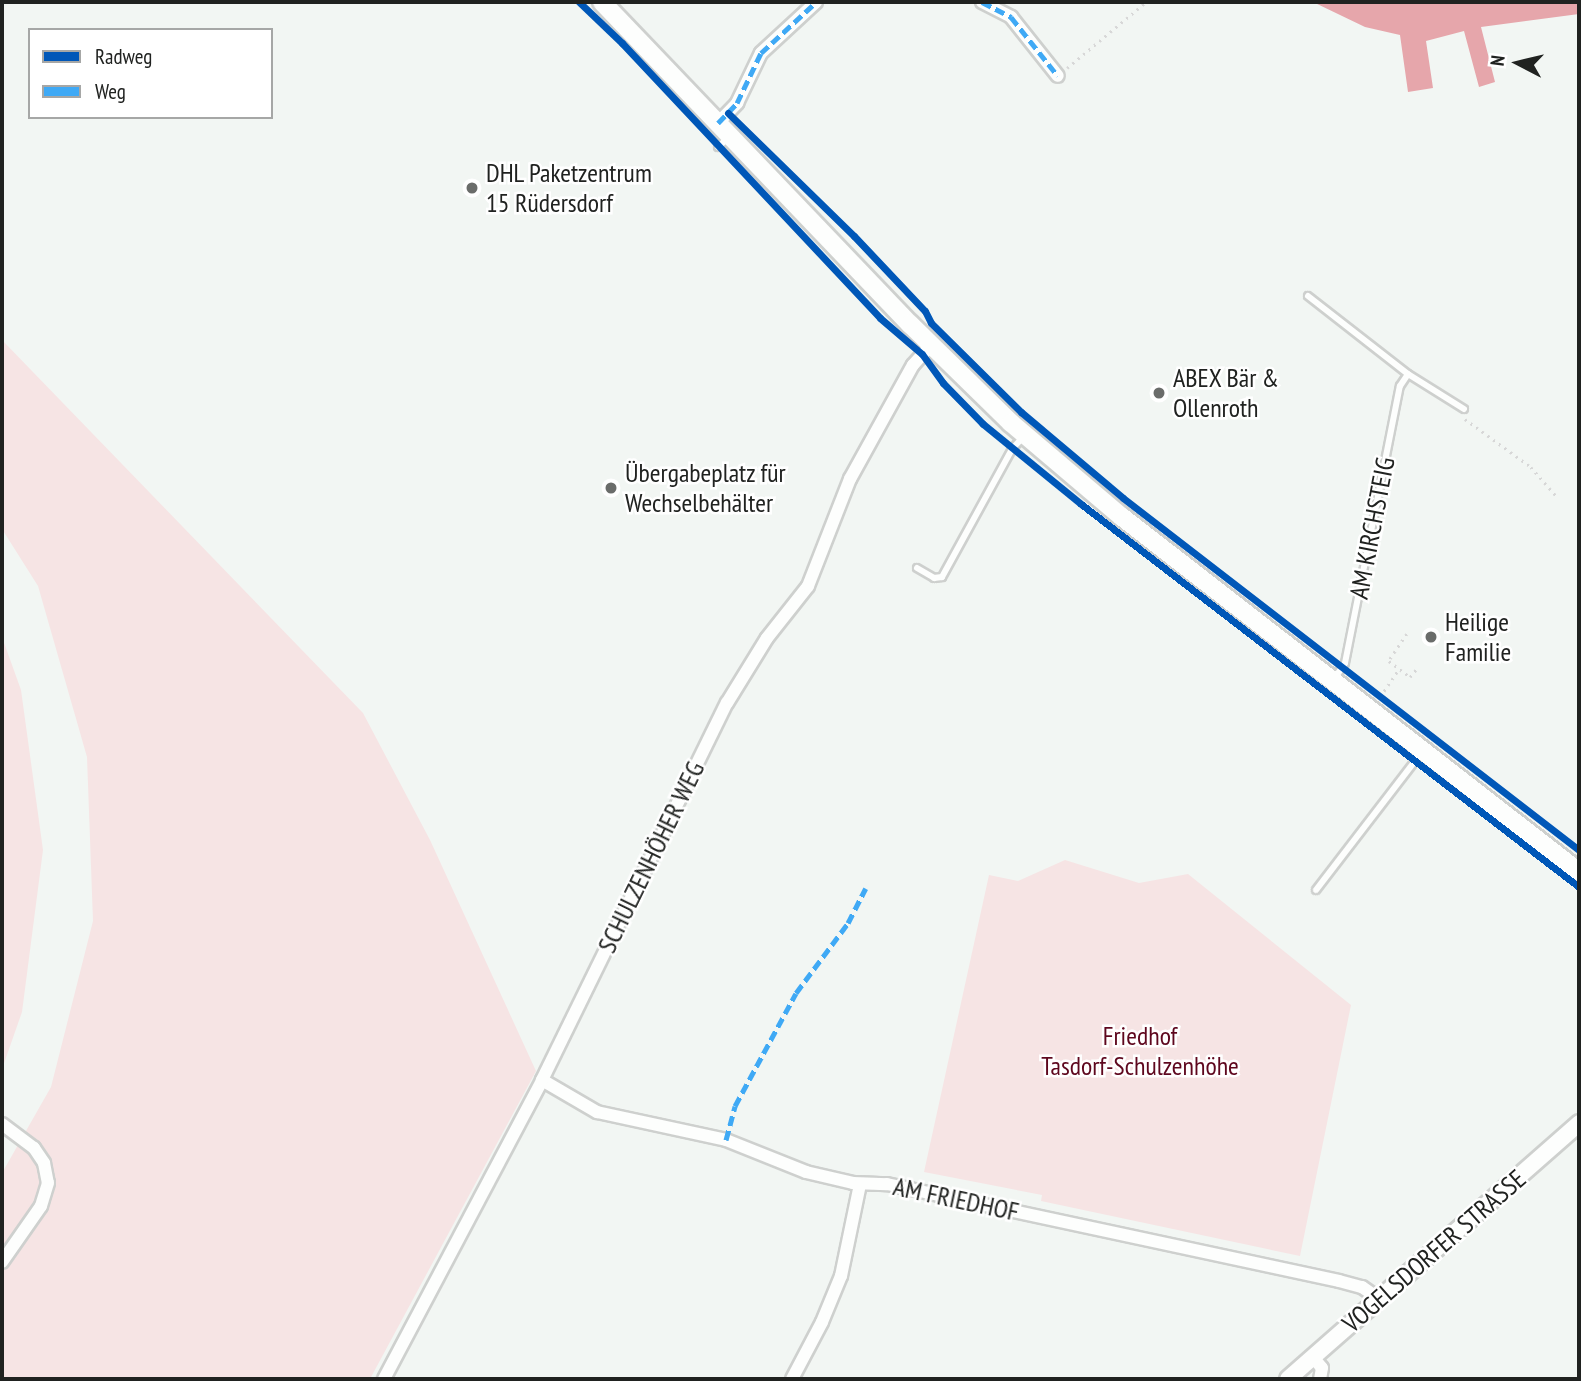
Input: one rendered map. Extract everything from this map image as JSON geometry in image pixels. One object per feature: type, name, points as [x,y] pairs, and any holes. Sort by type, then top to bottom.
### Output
[{"type":"main road","points":[[602,2],[722,136],[1025,435],[1122,517],[1579,872]]},
{"type":"street","points":[[722,136],[761,53],[816,2]]},
{"type":"street","points":[[982,2],[1011,17],[1058,76]]},
{"type":"street","name":"SCHULZENHÖHER WEG","points":[[384,1379],[542,1080],[727,703],[767,638],[808,586],[850,479],[913,365],[931,345]]},
{"type":"street","name":"AM FRIEDHOF","points":[[542,1080],[597,1112],[726,1140],[806,1172],[860,1184],[887,1184],[1339,1281],[1362,1287],[1378,1298]]},
{"type":"street","name":"VOGELSDORFER STRASSE","points":[[1288,1379],[1579,1123]]},
{"type":"street","points":[[2,1124],[34,1147],[44,1163],[48,1183],[41,1206],[2,1262]]},
{"type":"street","points":[[792,1379],[822,1322],[841,1276],[860,1184]]},
{"type":"street","points":[[1313,1357],[1322,1368],[1320,1379]]},
{"type":"lane","points":[[1308,296],[1408,374],[1464,409]]},
{"type":"lane","name":"AM KIRCHSTEIG","points":[[1332,681],[1345,663],[1400,386],[1408,374]]},
{"type":"lane","points":[[917,568],[934,578],[942,577],[1012,449],[1025,435]]},
{"type":"lane","points":[[1316,890],[1422,751]]},
{"type":"path","points":[[1058,76],[1146,2]]},
{"type":"path","points":[[1464,418],[1531,467],[1556,496]]},
{"type":"path","points":[[1407,634],[1389,661],[1410,677],[1418,667]]},
{"type":"path","points":[[1380,697],[1399,669]]},
{"type":"green space","points":[[2,340],[363,713],[430,840],[536,1071],[370,1379],[2,1379],[2,1173],[51,1087],[93,921],[87,757],[38,586],[2,529]]},
{"type":"green space","points":[[2,637],[21,690],[43,850],[22,1012],[2,1069]]},
{"type":"green space","name":"Friedhof Tasdorf-Schulzenhöhe","points":[[1065,860],[1139,883],[1188,874],[1351,1005],[1300,1256],[1041,1201],[1042,1195],[924,1172],[989,875],[1018,881]]},
{"type":"shaded area","points":[[1313,2],[1579,2],[1579,14],[1481,27],[1495,82],[1479,87],[1464,31],[1426,41],[1433,88],[1408,92],[1400,35],[1365,27]]},
{"type":"marked path","points":[[718,123],[737,103],[761,53],[816,2]]},
{"type":"marked path","points":[[982,2],[1011,17],[1058,76]]},
{"type":"marked path","points":[[726,1140],[735,1106],[796,993],[848,923],[866,888]]},
{"type":"cycle path","points":[[579,2],[622,43],[880,318],[922,354],[943,383],[983,424],[1081,504],[1579,887]]},
{"type":"cycle path","points":[[728,113],[854,236],[925,311],[931,323],[1021,412],[1123,498],[1579,850]]},
{"type":"place","name":"DHL Paketzentrum 15 Rüdersdorf","points":[[472,188]]},
{"type":"place","name":"ABEX Bär & Ollenroth","points":[[1159,393]]},
{"type":"place","name":"Übergabeplatz für Wechselbehälter","points":[[611,488]]},
{"type":"place","name":"Heilige Familie","points":[[1431,637]]}]
